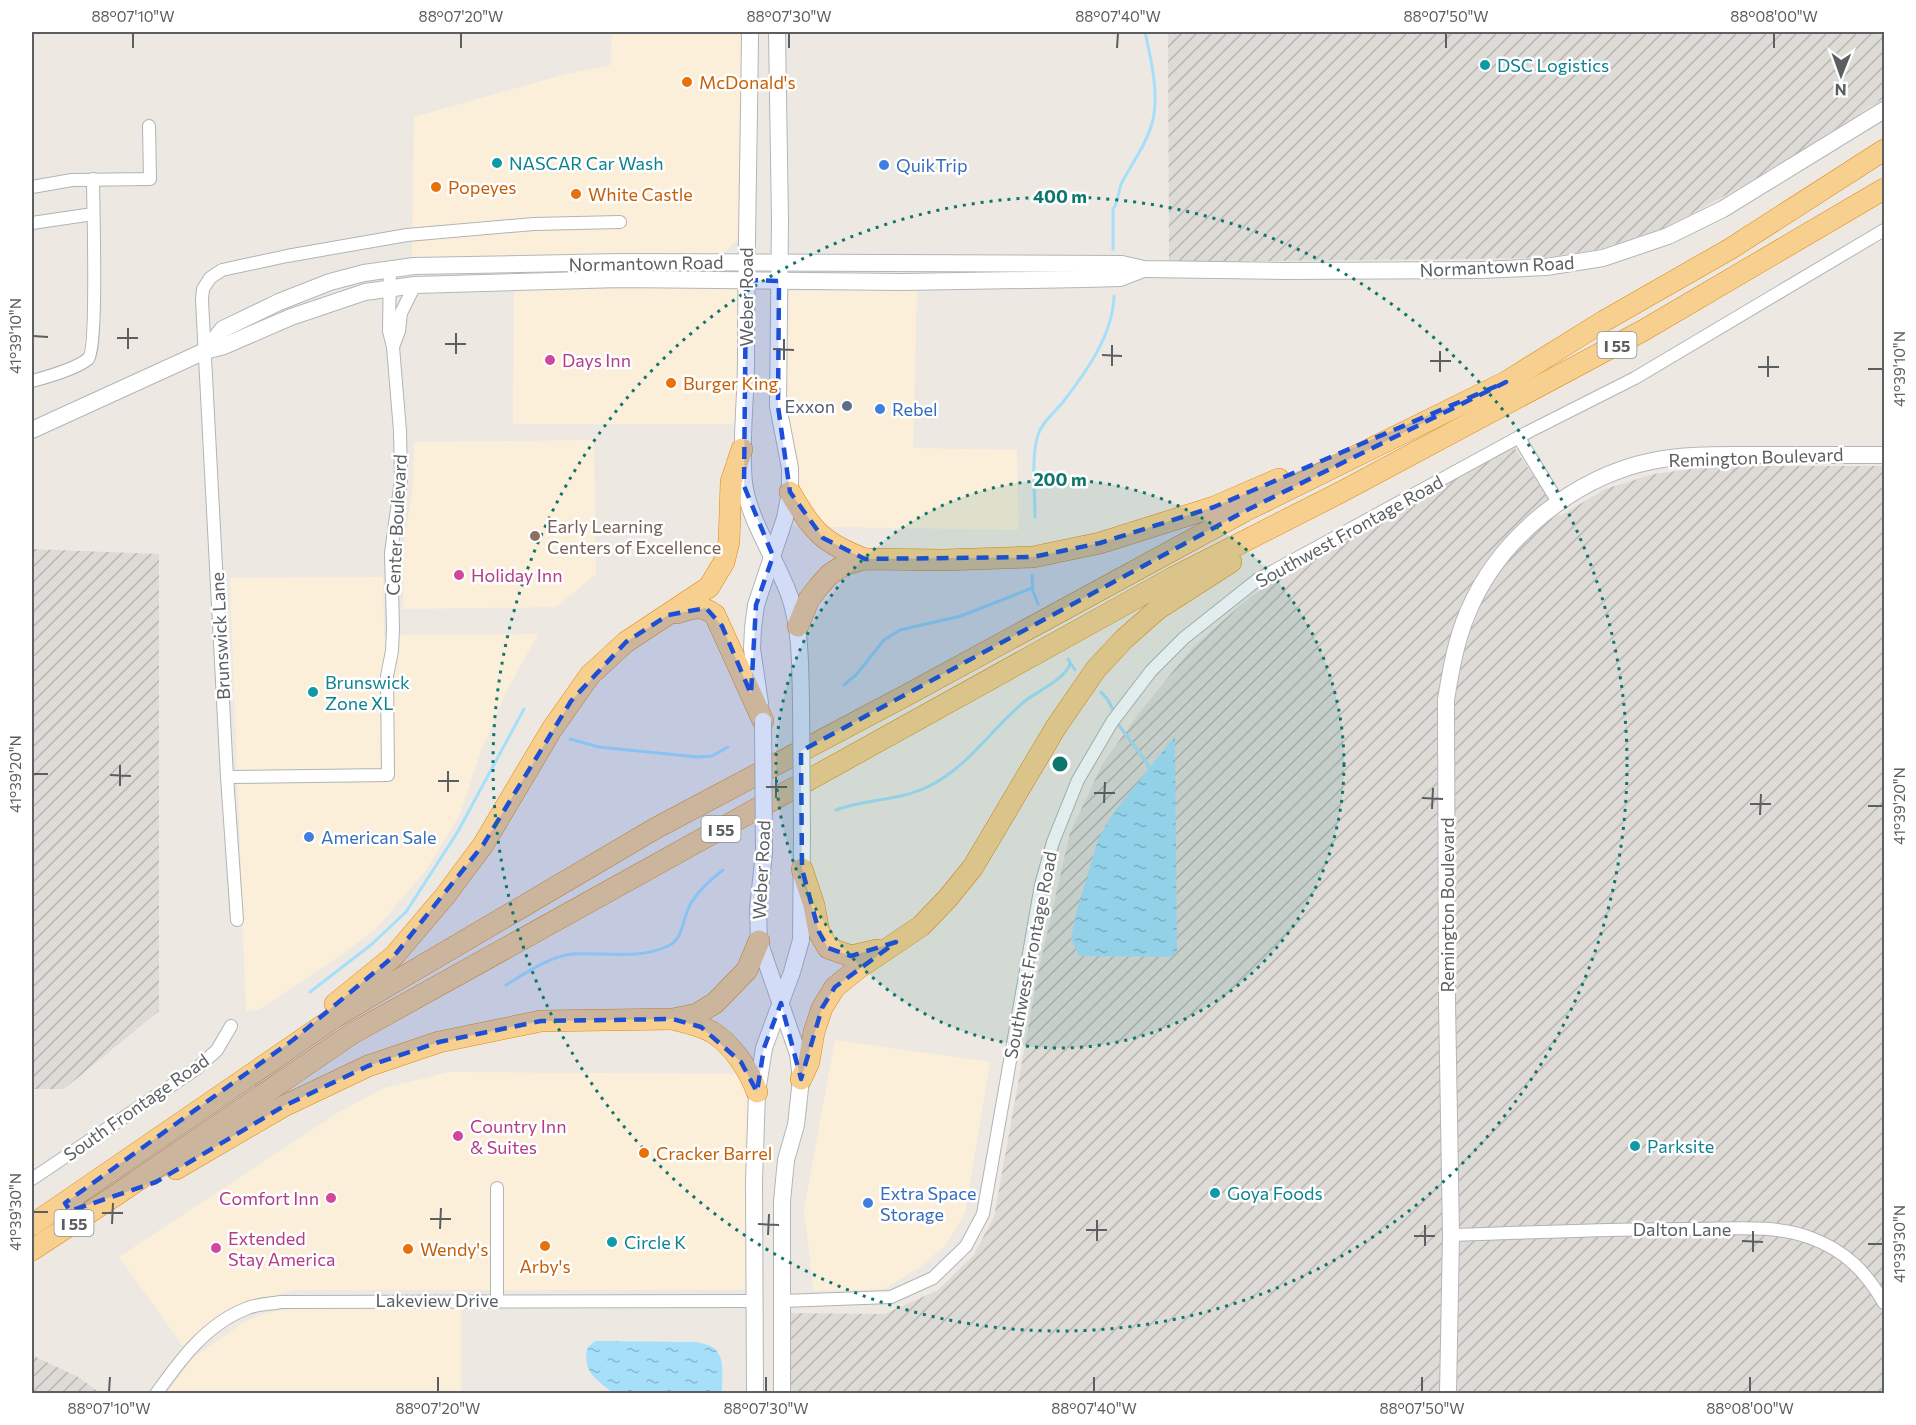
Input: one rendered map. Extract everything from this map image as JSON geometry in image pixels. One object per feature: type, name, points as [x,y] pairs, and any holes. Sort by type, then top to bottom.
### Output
[{"type":"highway","name":"I 55","points":[[32,1225],[335,1017],[656,828],[1245,511],[1506,382],[1604,321],[1730,249],[1884,150]]},
{"type":"highway","name":"I 55","points":[[32,1250],[353,1033],[1164,583],[1343,491],[1644,330],[1884,189]]},
{"type":"highway","points":[[798,626],[810,599],[830,574],[844,565],[865,559],[944,560],[1033,556],[1101,543],[1214,507],[1506,382]]},
{"type":"highway","points":[[66,1202],[293,1040],[394,956],[445,897],[483,845],[552,729],[590,675],[626,642],[709,587],[724,562],[729,542],[731,482],[742,449]]},
{"type":"highway","points":[[801,1079],[809,1062],[814,1032],[822,1008],[835,987],[921,926],[948,898],[973,867],[1056,727],[1096,669],[1124,639],[1158,609],[1343,491]]},
{"type":"highway","points":[[790,492],[804,518],[823,538],[839,549],[865,559]]},
{"type":"highway","points":[[668,615],[696,608],[706,608],[715,615],[763,722]]},
{"type":"highway","points":[[802,869],[814,905],[819,932],[828,948],[851,956],[896,942]]},
{"type":"highway","points":[[116,1195],[156,1182],[284,1106],[368,1066],[439,1042],[541,1021],[673,1019],[697,1014],[715,1003],[747,970],[759,941]]},
{"type":"highway","points":[[673,1019],[701,1027],[718,1037],[752,1077],[757,1092]]},
{"type":"street","name":"Weber Road","points":[[750,32],[746,389],[742,449],[744,486],[755,518],[790,596],[798,626],[802,834],[801,940],[781,1005],[764,1048],[757,1092],[754,1181],[755,1394]]},
{"type":"street","name":"Weber Road","points":[[777,32],[778,406],[790,468],[790,492],[785,518],[756,605],[752,649],[763,722],[764,853],[758,908],[759,941],[798,1054],[801,1079],[796,1125],[786,1160],[782,1201],[782,1394]]},
{"type":"street","name":"Normantown Road","points":[[205,351],[223,328],[279,302],[330,282],[390,269],[414,267],[746,261],[1122,264],[1144,269],[1273,271],[1481,270],[1546,267],[1603,258],[1668,236],[1723,209],[1884,110]]},
{"type":"street","points":[[32,187],[72,180],[150,179],[149,126]]},
{"type":"street","points":[[32,381],[75,365],[88,358],[92,352],[94,318],[93,179]]},
{"type":"street","points":[[32,222],[93,214]]},
{"type":"street","name":"Brunswick Lane","points":[[237,920],[227,777],[203,289],[210,278],[222,270],[407,235],[534,224],[620,222]]},
{"type":"street","name":"Southwest Frontage Road","points":[[783,1301],[891,1298],[933,1278],[966,1246],[983,1214],[1041,885],[1053,842],[1078,780],[1112,722],[1151,671],[1184,638],[1257,580],[1530,431],[1635,378],[1884,230]]},
{"type":"street","name":"Center Boulevard","points":[[227,777],[388,776],[387,676],[392,651],[393,627],[391,553],[401,480],[400,431],[393,347],[389,331],[390,269]]},
{"type":"street","name":"Normantown Road","points":[[32,430],[205,351],[224,346],[291,317],[365,292],[415,285],[620,279],[902,282],[1120,278],[1144,269]]},
{"type":"street","name":"Center Boulevard","points":[[393,347],[399,331],[401,313],[415,285]]},
{"type":"street","points":[[1519,438],[1558,502]]},
{"type":"street","name":"Remington Boulevard","points":[[1448,1394],[1451,1235],[1447,1004],[1446,700],[1453,655],[1469,611],[1488,573],[1519,536],[1558,502],[1611,474],[1652,461],[1706,455],[1884,454]]},
{"type":"street","name":"South Frontage Road","points":[[32,1179],[196,1069],[217,1050],[231,1026]]},
{"type":"street","points":[[497,1188],[497,1300]]},
{"type":"street","name":"Dalton Lane","points":[[1451,1235],[1602,1229],[1778,1230],[1811,1238],[1841,1253],[1869,1278],[1884,1303]]},
{"type":"street","name":"Lakeview Drive","points":[[156,1394],[194,1344],[224,1321],[248,1308],[281,1302],[310,1300],[755,1301]]},
{"type":"highlighted area","points":[[746,280],[779,281],[778,406],[790,492],[823,538],[865,559],[1033,557],[1100,543],[1214,507],[1506,382],[1245,511],[801,751],[802,869],[819,932],[828,948],[851,956],[896,942],[835,987],[822,1008],[801,1079],[781,1003],[764,1048],[757,1092],[741,1062],[701,1027],[673,1019],[541,1021],[439,1042],[368,1066],[284,1106],[156,1182],[70,1211],[65,1203],[293,1040],[394,956],[483,845],[571,701],[626,642],[668,615],[706,608],[722,626],[751,694],[756,605],[773,556],[744,486]]},
{"type":"shaded area","points":[[612,32],[746,32],[742,223],[737,240],[726,251],[709,256],[412,259],[414,117],[566,74],[611,65]]},
{"type":"shaded area","points":[[1168,32],[1884,32],[1884,98],[1769,172],[1667,227],[1600,249],[1543,258],[1169,262]]},
{"type":"shaded area","points":[[747,287],[747,424],[513,424],[514,290]]},
{"type":"shaded area","points":[[917,289],[913,448],[1017,450],[1018,530],[781,526],[783,438],[781,291]]},
{"type":"shaded area","points":[[594,440],[596,574],[556,607],[403,609],[405,535],[413,488],[414,442]]},
{"type":"shaded area","points":[[1514,447],[1560,516],[1605,489],[1654,474],[1715,466],[1884,466],[1884,1393],[784,1393],[784,1313],[885,1314],[938,1290],[973,1256],[994,1217],[1038,973],[1070,833],[1102,765],[1139,713],[1193,647],[1250,597],[1328,550]]},
{"type":"shaded area","points":[[32,549],[159,554],[159,1011],[64,1089],[32,1089]]},
{"type":"shaded area","points":[[383,577],[384,635],[538,634],[506,692],[480,754],[460,814],[427,869],[375,930],[260,1009],[246,1011],[230,578]]},
{"type":"shaded area","points":[[835,1040],[990,1062],[965,1213],[946,1245],[920,1267],[884,1289],[814,1291],[804,1209]]},
{"type":"shaded area","points":[[450,1072],[753,1074],[752,1290],[294,1290],[212,1321],[183,1346],[119,1257],[339,1112],[385,1088]]},
{"type":"shaded area","points":[[461,1307],[461,1393],[166,1394],[193,1358],[244,1322],[266,1313],[293,1309]]},
{"type":"shaded area","points":[[32,1355],[80,1378],[100,1393],[32,1393]]},
{"type":"water","points":[[1175,736],[1177,952],[1171,957],[1079,956],[1071,938],[1099,837],[1114,812]]},
{"type":"water","points":[[595,1341],[697,1342],[710,1346],[716,1350],[721,1359],[722,1393],[613,1393],[596,1379],[589,1369],[587,1348]]},
{"type":"waterway","points":[[1113,249],[1113,209],[1122,182],[1147,137],[1155,109],[1153,76],[1145,32]]},
{"type":"waterway","points":[[1035,517],[1034,464],[1038,435],[1046,421],[1081,378],[1097,352],[1109,325],[1114,296]]},
{"type":"waterway","points":[[1032,575],[1033,591],[1038,604]]},
{"type":"waterway","points":[[844,685],[856,675],[884,640],[900,630],[961,616],[1032,588]]},
{"type":"waterway","points":[[1068,659],[1075,670]]},
{"type":"waterway","points":[[836,810],[914,792],[940,780],[966,760],[1025,701],[1063,675],[1070,664]]},
{"type":"waterway","points":[[1101,692],[1115,714]]},
{"type":"waterway","points":[[310,992],[372,944],[406,912],[457,833],[524,709]]},
{"type":"waterway","points":[[1118,720],[1118,724],[1149,769]]},
{"type":"waterway","points":[[570,739],[599,747],[697,757],[712,756],[728,747]]},
{"type":"waterway","points":[[506,985],[554,958],[572,954],[645,953],[668,946],[678,938],[694,898],[723,870]]},
{"type":"place","name":"DSC Logistics","points":[[1485,65]]},
{"type":"place","name":"McDonald's","points":[[687,82]]},
{"type":"place","name":"NASCAR Car Wash","points":[[497,163]]},
{"type":"place","name":"QuikTrip","points":[[884,165]]},
{"type":"place","name":"Popeyes","points":[[436,187]]},
{"type":"place","name":"White Castle","points":[[576,194]]},
{"type":"place","name":"Days Inn","points":[[550,360]]},
{"type":"place","name":"Burger King","points":[[671,383]]},
{"type":"place","name":"Exxon","points":[[847,406]]},
{"type":"place","name":"Rebel","points":[[880,409]]},
{"type":"place","name":"Early Learning Centers of Excellence","points":[[535,536]]},
{"type":"place","name":"Holiday Inn","points":[[459,575]]},
{"type":"place","name":"Brunswick Zone XL","points":[[313,692]]},
{"type":"place","name":"American Sale","points":[[309,837]]},
{"type":"place","name":"Country Inn & Suites","points":[[458,1136]]},
{"type":"place","name":"Parksite","points":[[1635,1146]]},
{"type":"place","name":"Cracker Barrel","points":[[644,1153]]},
{"type":"place","name":"Goya Foods","points":[[1215,1193]]},
{"type":"place","name":"Comfort Inn","points":[[331,1198]]},
{"type":"place","name":"Extra Space Storage","points":[[868,1203]]},
{"type":"place","name":"Circle K","points":[[612,1242]]},
{"type":"place","name":"Arby's","points":[[545,1246]]},
{"type":"place","name":"Extended Stay America","points":[[216,1248]]},
{"type":"place","name":"Wendy's","points":[[408,1249]]}]
